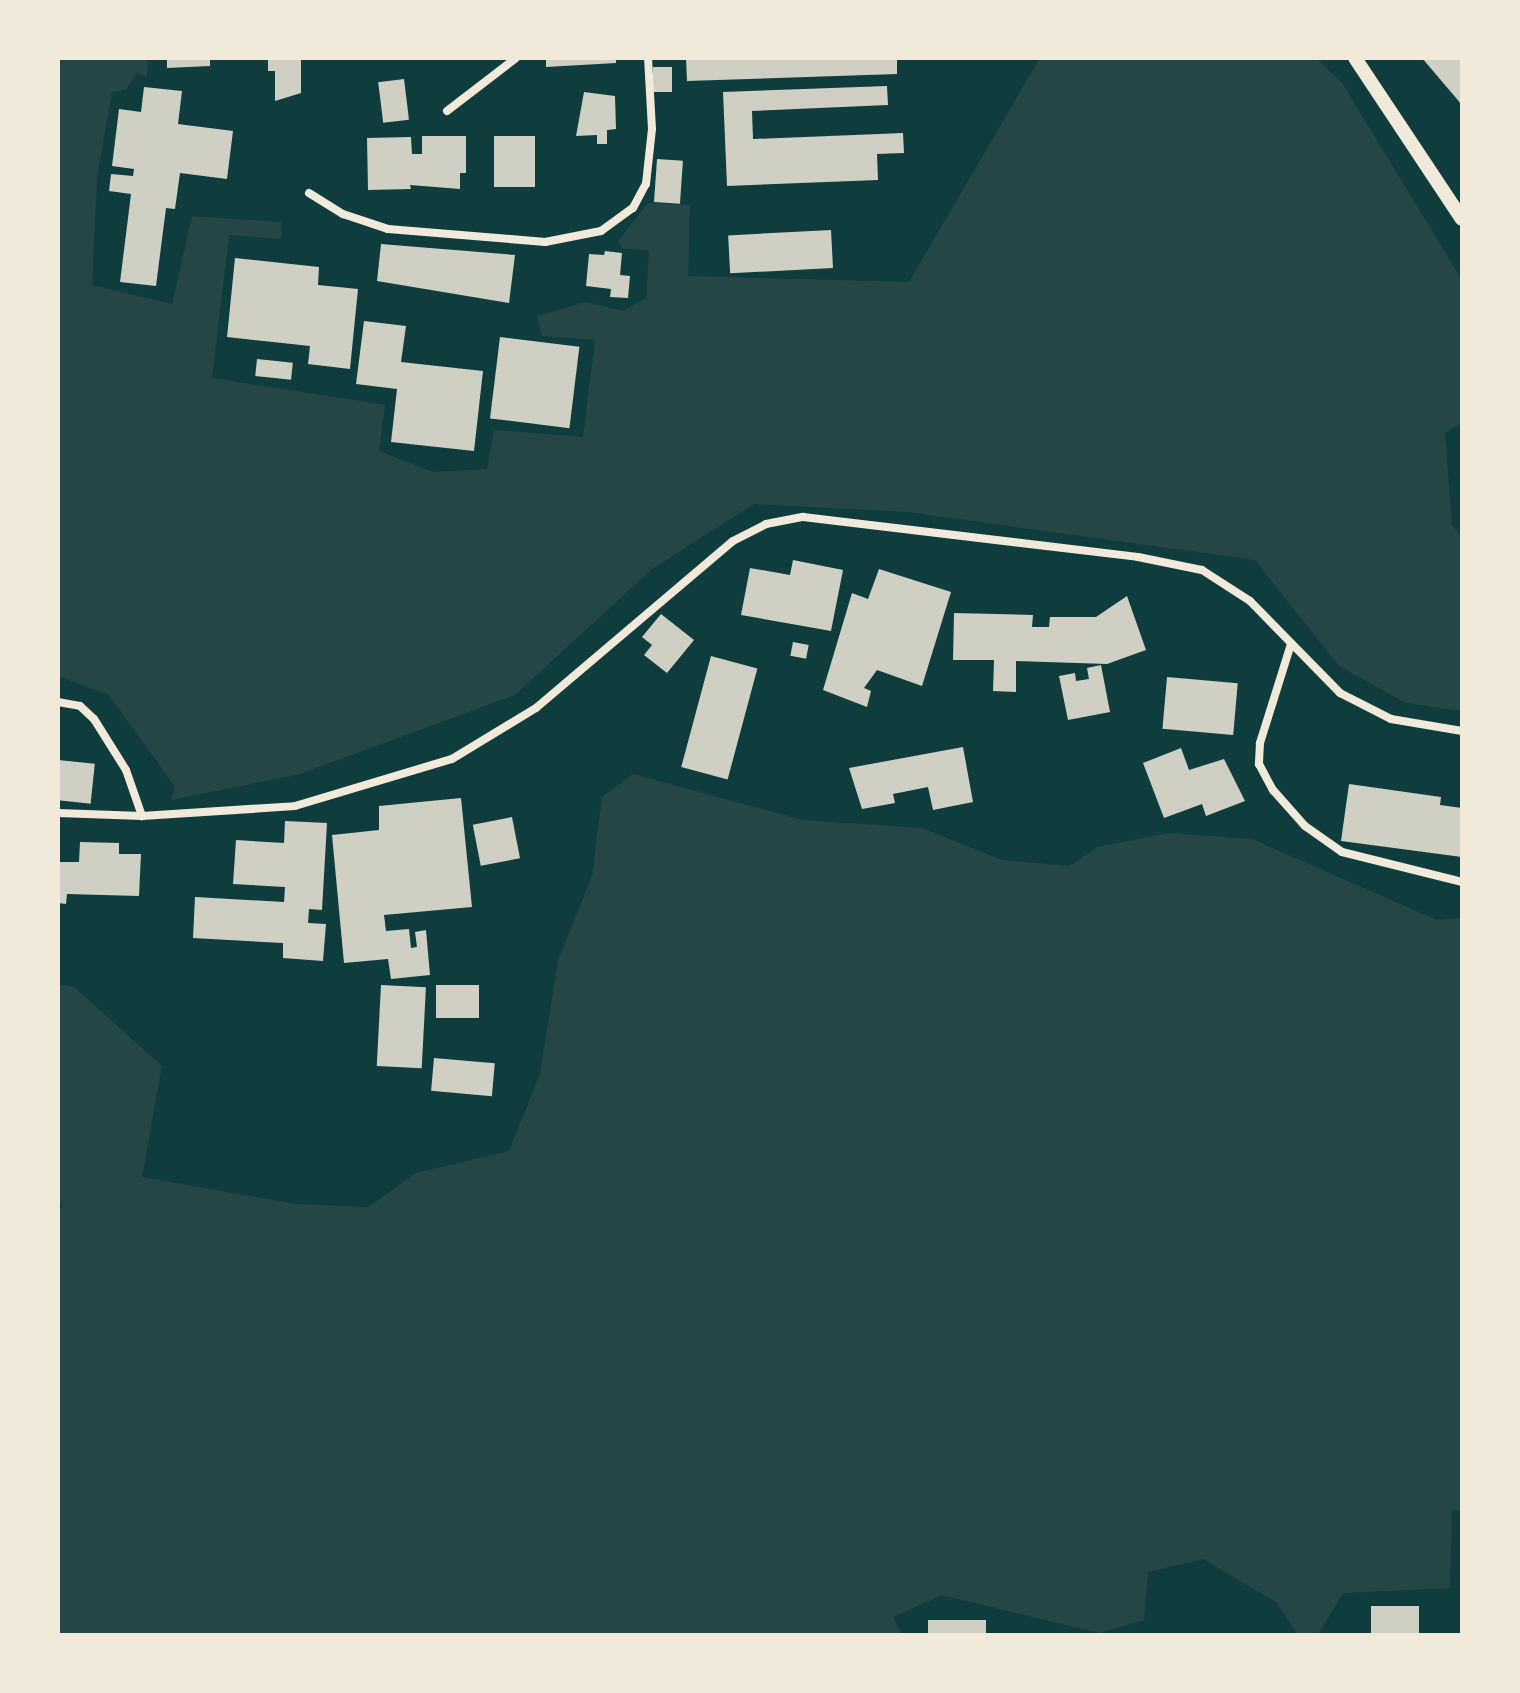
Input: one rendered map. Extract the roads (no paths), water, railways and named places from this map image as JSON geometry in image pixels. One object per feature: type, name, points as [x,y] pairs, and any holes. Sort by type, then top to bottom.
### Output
[{"type":"street","points":[[447,111],[516,58]]},
{"type":"street","points":[[309,193],[343,214],[388,229],[545,242],[601,231],[624,217],[646,184],[652,129],[648,58]]},
{"type":"street","points":[[1355,58],[1462,219]]},
{"type":"street","points":[[58,813],[142,816],[295,806],[452,759],[536,708],[715,553],[779,520],[831,518],[1173,562],[1224,581],[1340,693],[1366,709],[1391,719],[1462,731]]},
{"type":"street","points":[[1291,644],[1260,743],[1259,764],[1273,790],[1305,826],[1342,852],[1462,882]]},
{"type":"street","points":[[58,702],[80,706],[94,719],[126,770],[142,816]]}]
